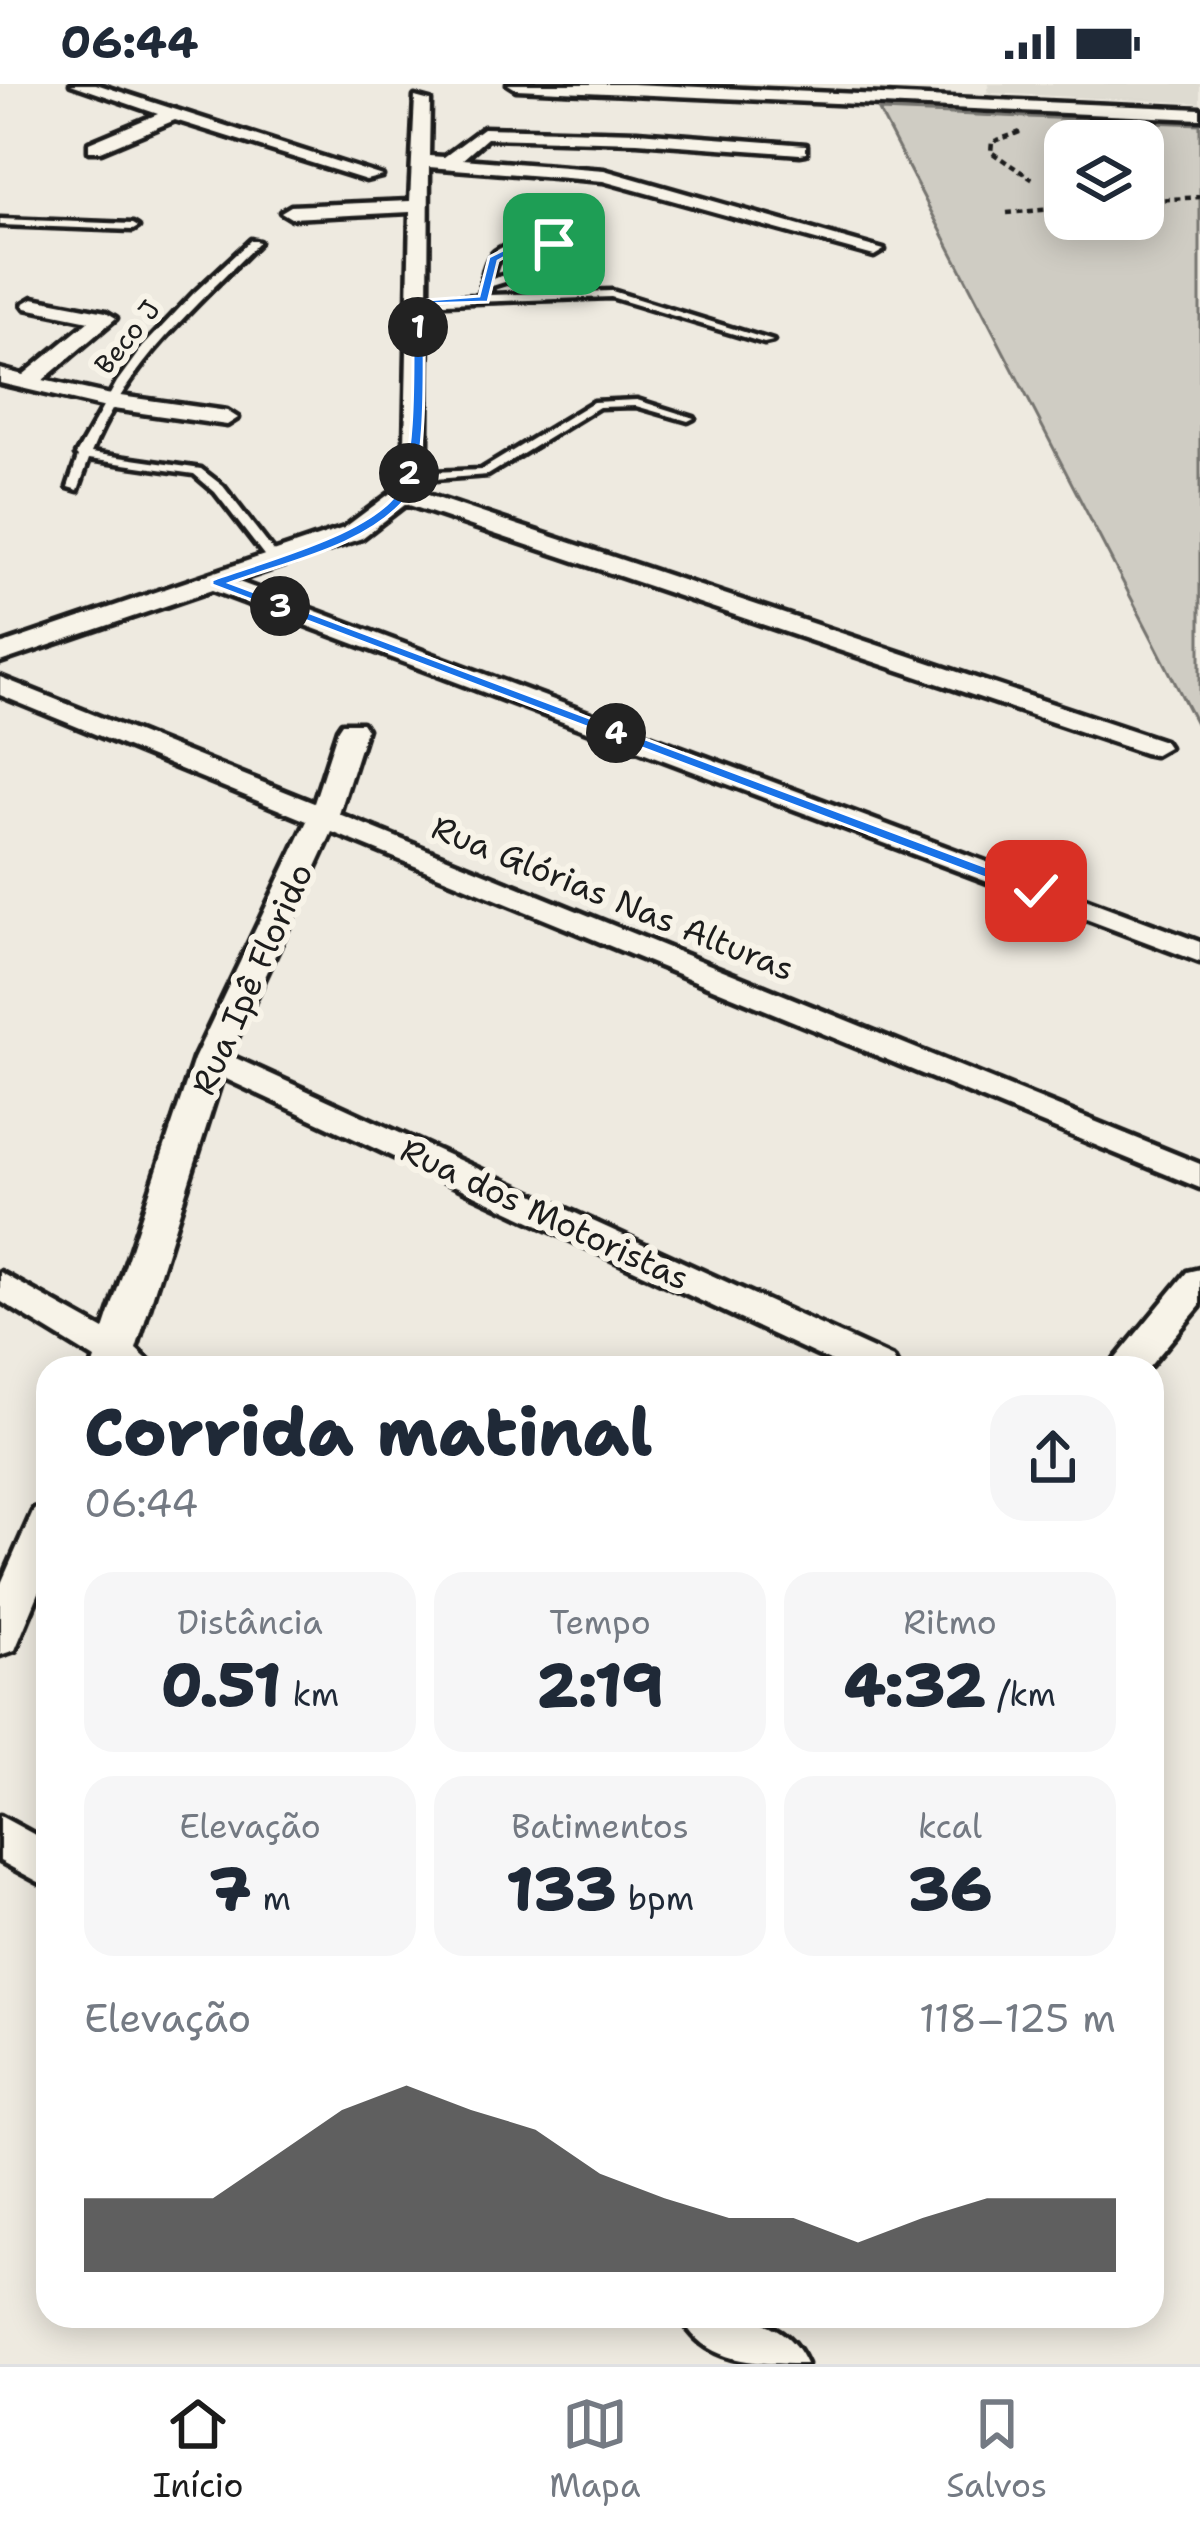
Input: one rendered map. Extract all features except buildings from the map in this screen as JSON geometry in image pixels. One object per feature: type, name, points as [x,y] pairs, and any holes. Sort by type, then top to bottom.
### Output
[{"type":"street","points":[[79,84],[373,176]]},
{"type":"street","points":[[516,84],[1200,114]]},
{"type":"street","points":[[0,654],[353,533],[406,486],[416,445],[421,95]]},
{"type":"street","points":[[95,147],[172,116]]},
{"type":"street","points":[[448,163],[483,134],[637,137],[800,149]]},
{"type":"street","points":[[420,161],[604,176],[874,250]]},
{"type":"street","points":[[291,212],[420,206]]},
{"type":"street","points":[[26,383],[106,318],[33,304]]},
{"type":"street","points":[[0,376],[106,401],[227,418]]},
{"type":"street","points":[[406,486],[1154,747]]},
{"type":"street","points":[[217,583],[1200,953]]},
{"type":"street","name":"Rua Glórias Nas Alturas","points":[[0,685],[1200,1177]]},
{"type":"street","name":"Rua Ipê Florido","points":[[124,1356],[211,1059],[323,819],[352,729]]},
{"type":"street","name":"Rua dos Motoristas","points":[[211,1059],[853,1356]]},
{"type":"street","points":[[1137,1356],[1200,1281]]},
{"type":"street","points":[[0,1284],[110,1356]]},
{"type":"street","points":[[0,1637],[36,1549]]},
{"type":"street","points":[[0,1836],[36,1860]]},
{"type":"street","points":[[726,2328],[778,2364]]},
{"type":"lane","points":[[0,222],[133,227]]},
{"type":"lane","name":"Beco J","points":[[74,487],[82,455],[106,401],[178,312],[254,242]]},
{"type":"lane","points":[[484,300],[493,260],[517,246],[542,243],[571,252],[490,283]]},
{"type":"lane","points":[[418,301],[612,294],[768,341]]},
{"type":"lane","points":[[406,486],[484,473],[597,404],[637,404],[688,418]]},
{"type":"lane","points":[[82,455],[197,471],[219,489],[274,560]]},
{"type":"path","points":[[1018,132],[992,142],[991,152],[1032,178]]},
{"type":"path","points":[[1164,200],[1200,197]]},
{"type":"path","points":[[1007,213],[1044,210]]},
{"type":"shaded area","points":[[989,84],[1200,84],[1200,103],[987,93]]},
{"type":"shaded area","points":[[879,111],[1101,120],[1044,120],[1044,240],[1164,240],[1164,123],[1200,124],[1200,731]]},
{"type":"route","points":[[554,244],[517,246],[493,260],[484,300],[418,301],[416,445],[403,495],[353,533],[217,583],[1036,891]]}]
